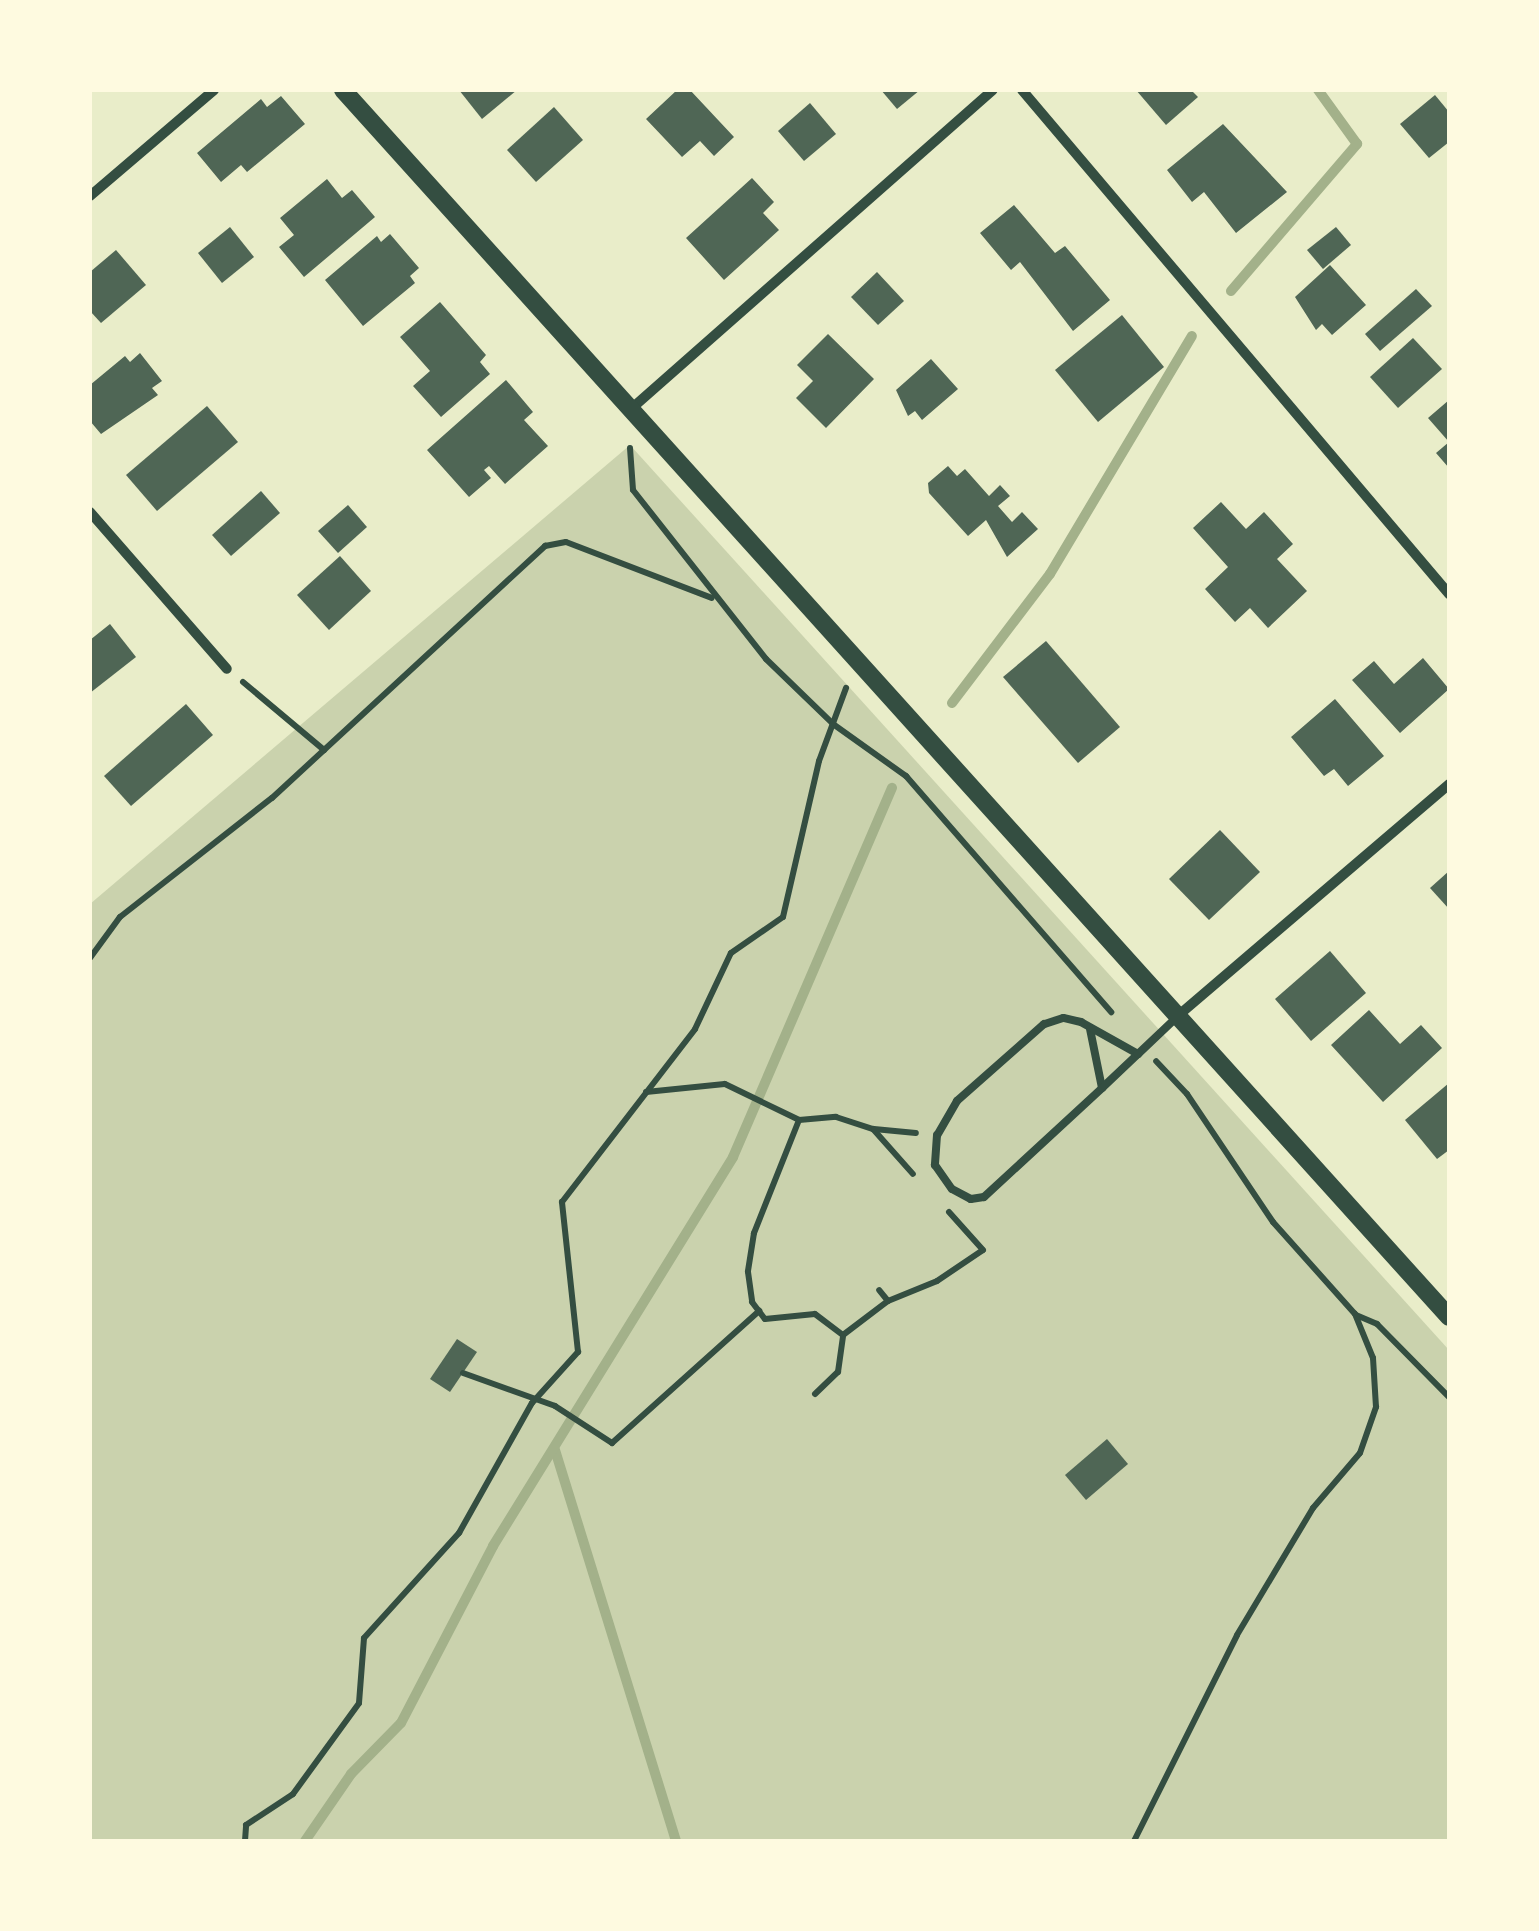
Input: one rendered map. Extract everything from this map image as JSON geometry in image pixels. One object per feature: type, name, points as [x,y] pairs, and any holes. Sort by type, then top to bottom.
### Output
[{"type":"street","points":[[90,196],[214,90]]},
{"type":"street","points":[[344,90],[855,664],[1180,1014],[1449,1317]]},
{"type":"street","points":[[631,409],[994,90]]},
{"type":"street","points":[[1022,90],[1449,594]]},
{"type":"street","points":[[90,512],[227,668]]},
{"type":"street","points":[[1180,1014],[1449,784]]},
{"type":"lane","points":[[1138,1054],[1064,1018],[1044,1024],[981,1076],[937,1135],[936,1165],[952,1189],[984,1197],[1102,1088],[1138,1054],[1180,1014]]},
{"type":"lane","points":[[1090,1028],[1102,1088]]},
{"type":"path","points":[[620,432],[630,445],[633,490],[716,600],[833,724]]},
{"type":"path","points":[[90,958],[120,917],[170,872],[272,798],[545,546],[566,542],[716,600]]},
{"type":"path","points":[[246,1841],[246,1825],[292,1794],[359,1703],[364,1638],[459,1534],[532,1404],[578,1352],[562,1202],[695,1030],[731,953],[784,917],[833,724],[855,664]]},
{"type":"path","points":[[227,668],[324,750]]},
{"type":"path","points":[[644,1092],[725,1084],[800,1120],[836,1117],[873,1129],[937,1135]]},
{"type":"path","points":[[800,1120],[754,1232],[748,1272],[765,1318],[815,1314],[843,1334]]},
{"type":"path","points":[[873,1129],[922,1183]]},
{"type":"path","points":[[815,1394],[838,1372],[843,1334],[888,1301],[936,1281],[983,1250],[946,1210]]},
{"type":"path","points":[[880,1290],[888,1301]]},
{"type":"path","points":[[463,1373],[532,1404],[554,1406],[612,1443],[760,1311]]},
{"type":"path","points":[[1134,1841],[1236,1636],[1314,1508],[1370,1432],[1376,1406],[1373,1358],[1355,1314],[1377,1324],[1449,1397]]},
{"type":"green space","points":[[630,445],[1449,1350],[1449,1841],[90,1841],[90,904]]},
{"type":"building","points":[[459,90],[517,90],[482,119]]},
{"type":"building","points":[[677,90],[690,90],[734,137],[714,156],[700,141],[682,157],[646,119]]},
{"type":"building","points":[[881,90],[920,90],[897,109]]},
{"type":"building","points":[[1136,90],[1191,90],[1198,97],[1166,125]]},
{"type":"building","points":[[1435,95],[1449,112],[1449,142],[1429,158],[1400,124]]},
{"type":"building","points":[[281,96],[305,124],[247,172],[241,165],[221,182],[197,153],[261,99],[267,107]]},
{"type":"building","points":[[810,103],[836,134],[804,161],[778,131]]},
{"type":"building","points":[[554,107],[583,140],[536,182],[507,150]]},
{"type":"building","points":[[1223,124],[1287,192],[1236,233],[1204,192],[1192,202],[1167,170]]},
{"type":"building","points":[[752,178],[774,202],[763,213],[779,230],[724,280],[686,238]]},
{"type":"building","points":[[327,179],[342,198],[352,190],[375,217],[304,277],[279,247],[294,235],[280,218]]},
{"type":"building","points":[[1014,205],[1055,253],[1065,246],[1110,300],[1073,331],[1020,262],[1011,270],[980,233]]},
{"type":"building","points":[[230,227],[254,257],[222,283],[198,253]]},
{"type":"building","points":[[1336,227],[1351,245],[1323,269],[1307,250]]},
{"type":"building","points":[[390,234],[419,268],[410,276],[415,283],[363,326],[325,280],[377,236],[381,242]]},
{"type":"building","points":[[116,250],[146,285],[101,323],[90,311],[90,272]]},
{"type":"building","points":[[1330,265],[1366,305],[1332,335],[1322,324],[1316,330],[1295,297]]},
{"type":"building","points":[[877,272],[904,301],[878,325],[851,297]]},
{"type":"building","points":[[1416,289],[1432,306],[1380,351],[1365,334]]},
{"type":"building","points":[[440,302],[486,355],[480,362],[490,374],[441,417],[413,386],[430,371],[400,337]]},
{"type":"building","points":[[1122,315],[1164,367],[1098,422],[1055,370]]},
{"type":"building","points":[[828,334],[874,379],[826,428],[796,398],[813,381],[797,365]]},
{"type":"building","points":[[1413,338],[1442,369],[1398,408],[1370,377]]},
{"type":"building","points":[[140,353],[162,381],[152,388],[158,395],[101,434],[90,421],[90,385],[125,356],[130,362]]},
{"type":"building","points":[[931,359],[958,389],[922,420],[915,411],[908,416],[896,390]]},
{"type":"building","points":[[506,380],[533,412],[524,420],[548,446],[505,484],[489,466],[484,470],[491,478],[469,497],[427,450]]},
{"type":"building","points":[[1449,400],[1449,442],[1428,418]]},
{"type":"building","points":[[207,406],[238,442],[157,511],[126,475]]},
{"type":"building","points":[[1449,442],[1449,468],[1436,453]]},
{"type":"building","points":[[948,466],[957,476],[965,469],[989,496],[1000,485],[1010,496],[998,506],[1012,522],[1022,512],[1038,529],[1007,557],[986,520],[968,536],[929,493],[928,483]]},
{"type":"building","points":[[261,491],[280,513],[231,556],[212,535]]},
{"type":"building","points":[[1221,502],[1246,529],[1264,512],[1293,544],[1277,559],[1307,591],[1268,628],[1250,608],[1235,622],[1205,589],[1228,567],[1193,528]]},
{"type":"building","points":[[348,505],[367,527],[338,553],[318,531]]},
{"type":"building","points":[[340,556],[371,591],[329,630],[297,595]]},
{"type":"building","points":[[110,624],[136,657],[90,693],[90,640]]},
{"type":"building","points":[[1046,641],[1120,727],[1078,763],[1003,677]]},
{"type":"building","points":[[1423,658],[1449,689],[1400,733],[1352,680],[1374,661],[1394,684]]},
{"type":"building","points":[[1335,699],[1384,756],[1348,786],[1334,769],[1324,776],[1291,737]]},
{"type":"building","points":[[186,704],[213,735],[131,806],[104,776]]},
{"type":"building","points":[[1220,830],[1260,872],[1209,920],[1169,879]]},
{"type":"building","points":[[1449,871],[1449,909],[1430,888]]},
{"type":"building","points":[[1330,951],[1366,993],[1311,1041],[1275,999]]},
{"type":"building","points":[[1369,1010],[1400,1044],[1421,1025],[1442,1048],[1383,1102],[1331,1045]]},
{"type":"building","points":[[1449,1083],[1449,1150],[1437,1159],[1405,1120]]},
{"type":"building","points":[[457,1339],[477,1352],[450,1392],[430,1379]]},
{"type":"building","points":[[1107,1439],[1128,1464],[1086,1500],[1065,1475]]},
{"type":"waterway","points":[[1231,291],[1357,144],[1318,90]]},
{"type":"waterway","points":[[952,703],[1050,574],[1192,336]]},
{"type":"waterway","points":[[305,1841],[351,1774],[401,1723],[493,1546],[733,1157],[892,788]]},
{"type":"waterway","points":[[555,1450],[676,1841]]}]
